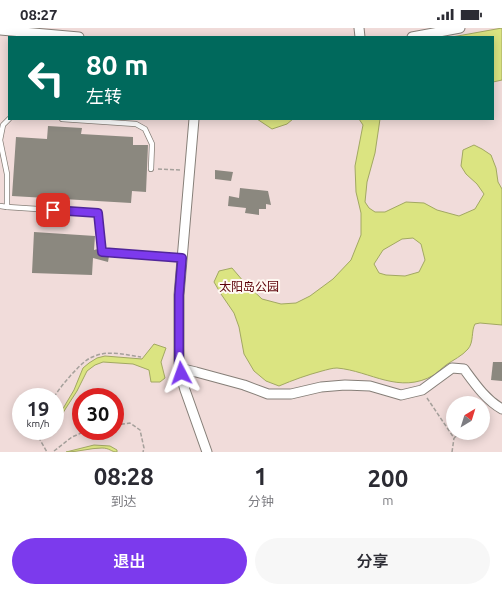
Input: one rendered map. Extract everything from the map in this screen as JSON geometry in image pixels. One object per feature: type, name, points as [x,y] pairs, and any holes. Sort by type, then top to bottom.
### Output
[{"type":"street","points":[[417,36],[460,28]]},
{"type":"street","points":[[0,30],[68,36]]},
{"type":"street","points":[[194,120],[179,295],[179,368],[185,390],[207,452]]},
{"type":"street","points":[[179,368],[244,385],[268,394],[291,394],[320,387],[345,385],[370,386],[401,395],[422,390],[452,368],[464,369],[476,386],[494,404],[502,409]]},
{"type":"lane","points":[[8,120],[3,125],[0,140],[7,174],[8,207]]},
{"type":"lane","points":[[77,120],[136,124],[145,129],[152,144],[151,169]]},
{"type":"lane","points":[[0,206],[98,213],[102,252],[182,258]]},
{"type":"path","points":[[151,169],[190,171]]},
{"type":"path","points":[[61,388],[82,364],[95,356],[117,354],[141,357]]},
{"type":"path","points":[[422,390],[446,426]]},
{"type":"path","points":[[124,424],[130,423],[140,430],[144,452]]},
{"type":"path","points":[[54,451],[72,437]]},
{"type":"path","points":[[40,440],[47,452]]},
{"type":"path","points":[[452,452],[454,440]]},
{"type":"green space","name":"太阳岛公园","points":[[0,28],[502,28],[502,452],[0,452]]},
{"type":"shaded area","points":[[502,28],[502,80],[494,82],[494,36],[458,36]]},
{"type":"shaded area","points":[[258,120],[292,120],[287,124],[272,129]]},
{"type":"shaded area","points":[[360,120],[380,120],[375,153],[367,182],[365,202],[369,208],[375,212],[385,212],[406,202],[424,203],[437,210],[459,216],[475,209],[484,194],[477,184],[466,174],[461,166],[463,150],[474,145],[491,155],[496,168],[498,182],[502,189],[502,325],[475,324],[471,343],[468,349],[434,375],[421,381],[409,383],[397,382],[337,368],[311,374],[279,386],[266,381],[254,371],[244,354],[239,327],[234,313],[214,282],[219,271],[232,268],[262,299],[281,304],[296,303],[310,296],[333,279],[351,260],[361,235],[361,213],[356,192],[355,166],[363,125]],"holes":[[[413,238],[421,244],[425,260],[419,272],[405,276],[379,273],[374,264],[383,250],[402,239]]]},
{"type":"shaded area","points":[[154,344],[166,348],[161,362],[165,378],[160,382],[151,382],[149,370],[133,364],[103,362],[95,365],[87,371],[78,388],[75,388],[83,368],[97,358],[105,356],[142,359]]},
{"type":"shaded area","points":[[72,393],[72,399],[64,412],[64,407]]},
{"type":"shaded area","points":[[94,445],[110,446],[117,450],[117,452],[102,448],[66,452]]},
{"type":"building","points":[[48,126],[82,128],[81,134],[133,137],[133,145],[148,145],[146,192],[132,191],[131,203],[12,196],[16,137],[47,139]]},
{"type":"building","points":[[215,170],[233,172],[231,181],[215,179]]},
{"type":"building","points":[[240,188],[268,191],[271,205],[266,204],[266,209],[259,209],[259,215],[245,213],[246,208],[228,206],[229,196],[239,198]]},
{"type":"building","points":[[34,232],[95,236],[94,250],[98,249],[100,255],[109,256],[108,262],[93,258],[92,275],[32,273]]},
{"type":"building","points":[[493,362],[502,362],[502,381],[491,380]]},
{"type":"route","points":[[53,210],[98,213],[102,252],[182,258],[179,295],[179,368],[181,373]]}]
